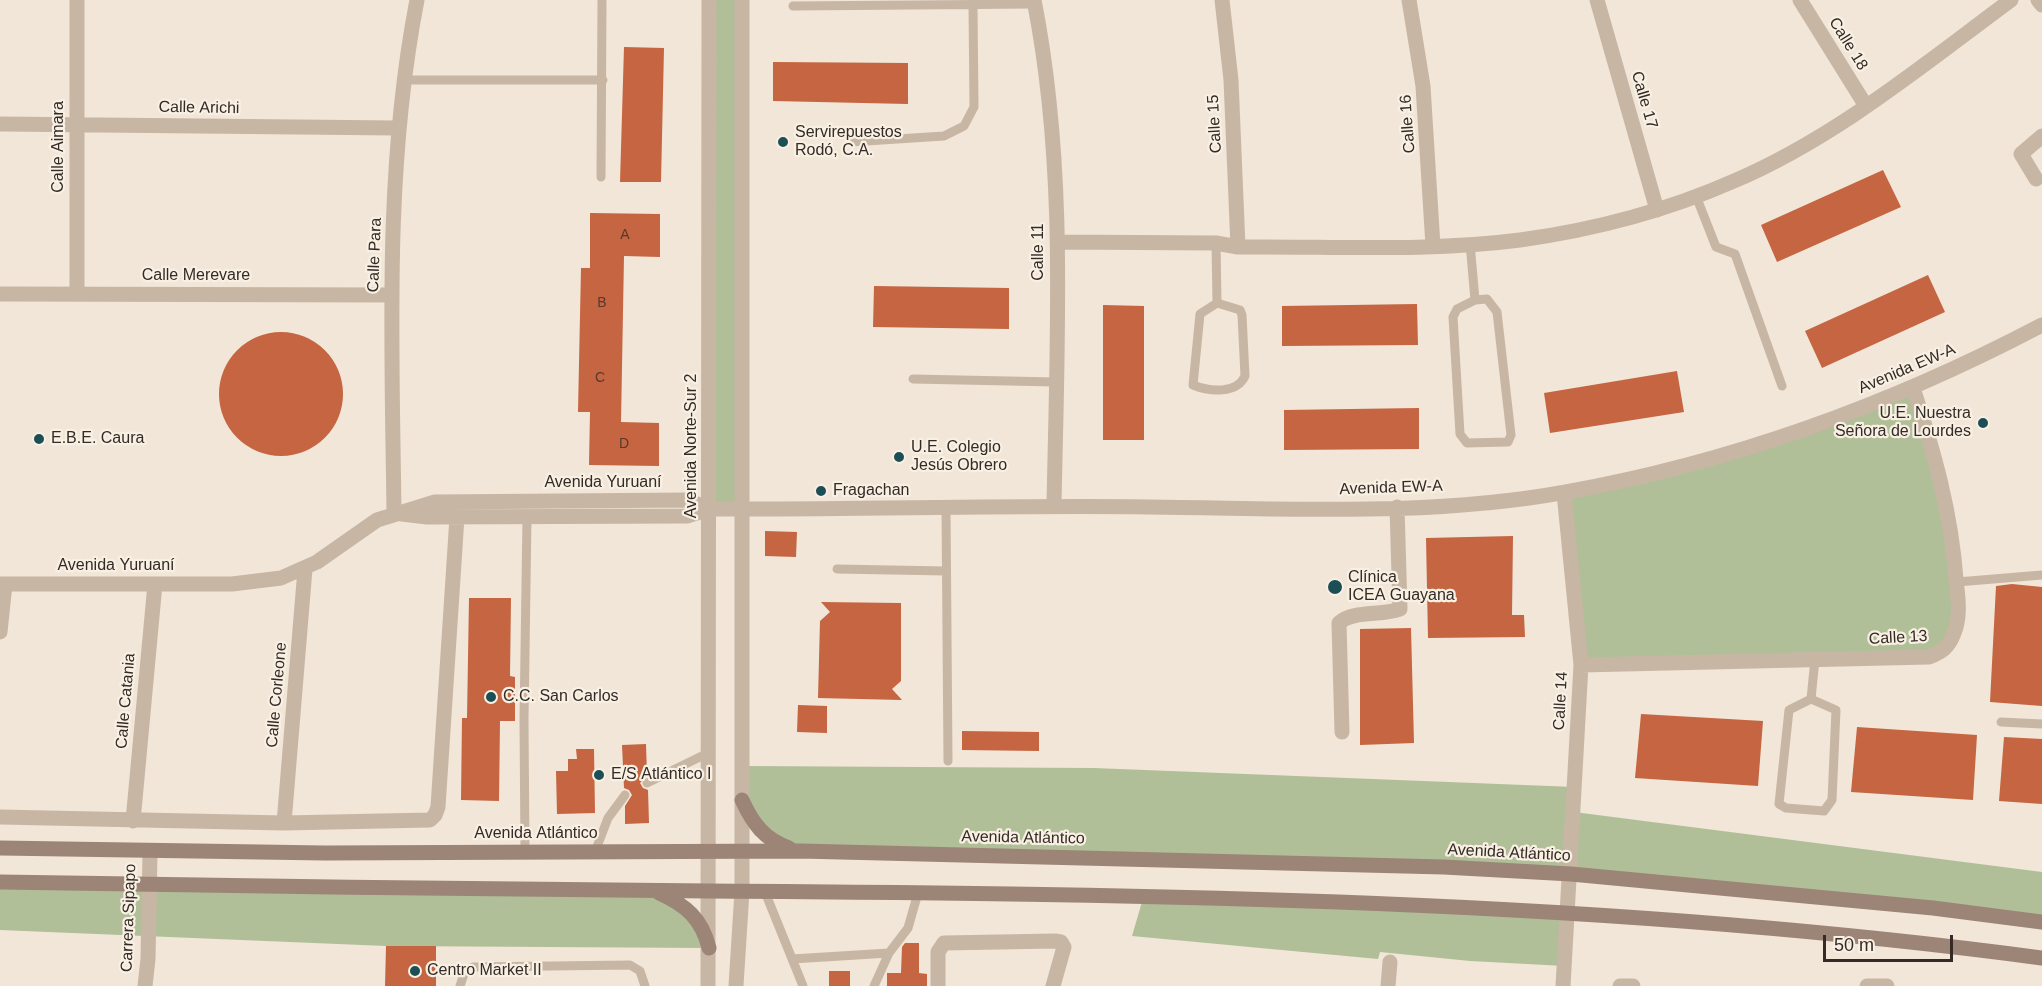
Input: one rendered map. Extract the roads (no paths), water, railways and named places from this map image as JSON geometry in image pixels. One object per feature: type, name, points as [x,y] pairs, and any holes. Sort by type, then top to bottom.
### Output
[{"type":"main road","points":[[742,800],[750,819],[761,833],[775,843],[801,852]]},
{"type":"main road","name":"Avenida Atlántico","points":[[0,848],[150,852],[742,851],[1253,861],[1571,874],[1933,908],[2042,922]]},
{"type":"main road","points":[[0,882],[1144,895],[1569,912],[1789,928],[2042,958]]},
{"type":"main road","points":[[653,891],[674,899],[697,918],[705,931],[709,948]]},
{"type":"street","name":"Calle Aimara","points":[[77,0],[77,293]]},
{"type":"street","name":"Calle Para","points":[[394,513],[392,295],[398,128],[417,0]]},
{"type":"street","name":"Avenida Norte-Sur 2","points":[[708,986],[710,891],[709,0]]},
{"type":"street","points":[[736,986],[742,891],[742,0]]},
{"type":"street","name":"Calle 15","points":[[1222,0],[1231,80],[1238,247]]},
{"type":"street","name":"Calle 16","points":[[1409,0],[1423,86],[1433,246]]},
{"type":"street","name":"Calle 17","points":[[1597,0],[1656,210]]},
{"type":"street","name":"Calle 18","points":[[1800,0],[1866,106]]},
{"type":"street","points":[[1058,242],[1216,243],[1238,247],[1433,246],[1570,232],[1656,210],[1736,181],[1791,152],[1866,106],[2012,0]]},
{"type":"street","points":[[2038,0],[2042,5]]},
{"type":"street","name":"Calle 11","points":[[1034,2],[1053,122],[1058,242],[1054,506]]},
{"type":"street","name":"Calle Arichi","points":[[0,124],[398,128]]},
{"type":"street","points":[[2036,180],[2021,154],[2042,136]]},
{"type":"street","name":"Calle Merevare","points":[[0,294],[392,295]]},
{"type":"street","name":"Avenida EW-A","points":[[710,509],[1054,506],[1396,507],[1564,493],[1767,442],[1828,422],[1913,388],[2042,325]]},
{"type":"street","name":"Calle 13","points":[[1581,665],[1929,657],[1941,652],[1947,646],[1957,624],[1957,582],[1945,493],[1913,388]]},
{"type":"street","name":"Calle 14","points":[[1563,986],[1569,912],[1581,665],[1564,493]]},
{"type":"street","name":"Avenida Yuruaní","points":[[3,585],[260,582],[305,569],[377,520],[435,502],[574,495],[687,500],[710,509]]},
{"type":"street","points":[[1342,732],[1339,623],[1345,618],[1390,613],[1400,609],[1396,507]]},
{"type":"street","name":"Avenida Yuruaní","points":[[394,513],[458,517],[687,516],[710,509]]},
{"type":"street","points":[[0,817],[284,823],[430,820],[435,815],[458,517]]},
{"type":"street","name":"Calle Corleone","points":[[284,823],[305,569]]},
{"type":"street","name":"Calle Catania","points":[[133,821],[154,584]]},
{"type":"street","points":[[0,632],[3,585]]},
{"type":"street","name":"Carrera Sipapo","points":[[145,986],[148,959],[150,852]]},
{"type":"street","points":[[938,986],[938,952],[944,943],[1055,941],[1061,942],[1064,947],[1053,986]]},
{"type":"street","points":[[1388,986],[1390,962]]},
{"type":"street","points":[[1620,986],[1633,986]]},
{"type":"lane","points":[[601,177],[602,0]]},
{"type":"lane","points":[[793,6],[973,6],[1034,2]]},
{"type":"lane","points":[[851,142],[944,136],[964,126],[974,107],[973,6]]},
{"type":"lane","points":[[404,80],[603,80]]},
{"type":"lane","points":[[1696,196],[1716,247],[1735,254],[1782,386]]},
{"type":"lane","points":[[1216,243],[1217,303]]},
{"type":"lane","points":[[1470,243],[1475,300]]},
{"type":"lane","points":[[1487,299],[1497,312],[1512,435],[1508,442],[1467,443],[1460,434],[1453,317],[1457,309],[1475,300],[1487,299]]},
{"type":"lane","points":[[1217,303],[1240,310],[1242,315],[1245,376],[1235,389],[1201,388],[1193,385],[1200,314],[1217,303]]},
{"type":"lane","points":[[914,379],[1056,382]]},
{"type":"lane","points":[[946,507],[948,762]]},
{"type":"lane","points":[[525,852],[527,517]]},
{"type":"lane","points":[[837,569],[946,571]]},
{"type":"lane","points":[[1957,582],[2042,575]]},
{"type":"lane","points":[[1812,699],[1815,659]]},
{"type":"lane","points":[[1812,699],[1836,710],[1832,800],[1824,811],[1786,808],[1779,804],[1789,710],[1812,699]]},
{"type":"lane","points":[[2001,722],[2042,724]]},
{"type":"lane","points":[[647,783],[710,752]]},
{"type":"lane","points":[[595,852],[608,818],[625,795]]},
{"type":"lane","points":[[765,892],[803,986]]},
{"type":"lane","points":[[874,986],[889,953],[908,928],[918,893]]},
{"type":"lane","points":[[792,959],[889,953]]},
{"type":"lane","points":[[460,986],[465,971],[473,967],[630,966],[640,971],[645,986]]},
{"type":"place","name":"Servirepuestos Rodó, C.A.","points":[[783,142]]},
{"type":"place","name":"U.E. Nuestra Señora de Lourdes","points":[[1983,423]]},
{"type":"place","name":"E.B.E. Caura","points":[[39,439]]},
{"type":"place","name":"U.E. Colegio Jesús Obrero","points":[[899,457]]},
{"type":"place","name":"Fragachan","points":[[821,491]]},
{"type":"place","name":"Clínica ICEA Guayana","points":[[1335,587]]},
{"type":"place","name":"C.C. San Carlos","points":[[491,697]]},
{"type":"place","name":"E/S Atlántico I","points":[[599,775]]},
{"type":"place","name":"Centro Market II","points":[[415,971]]}]
